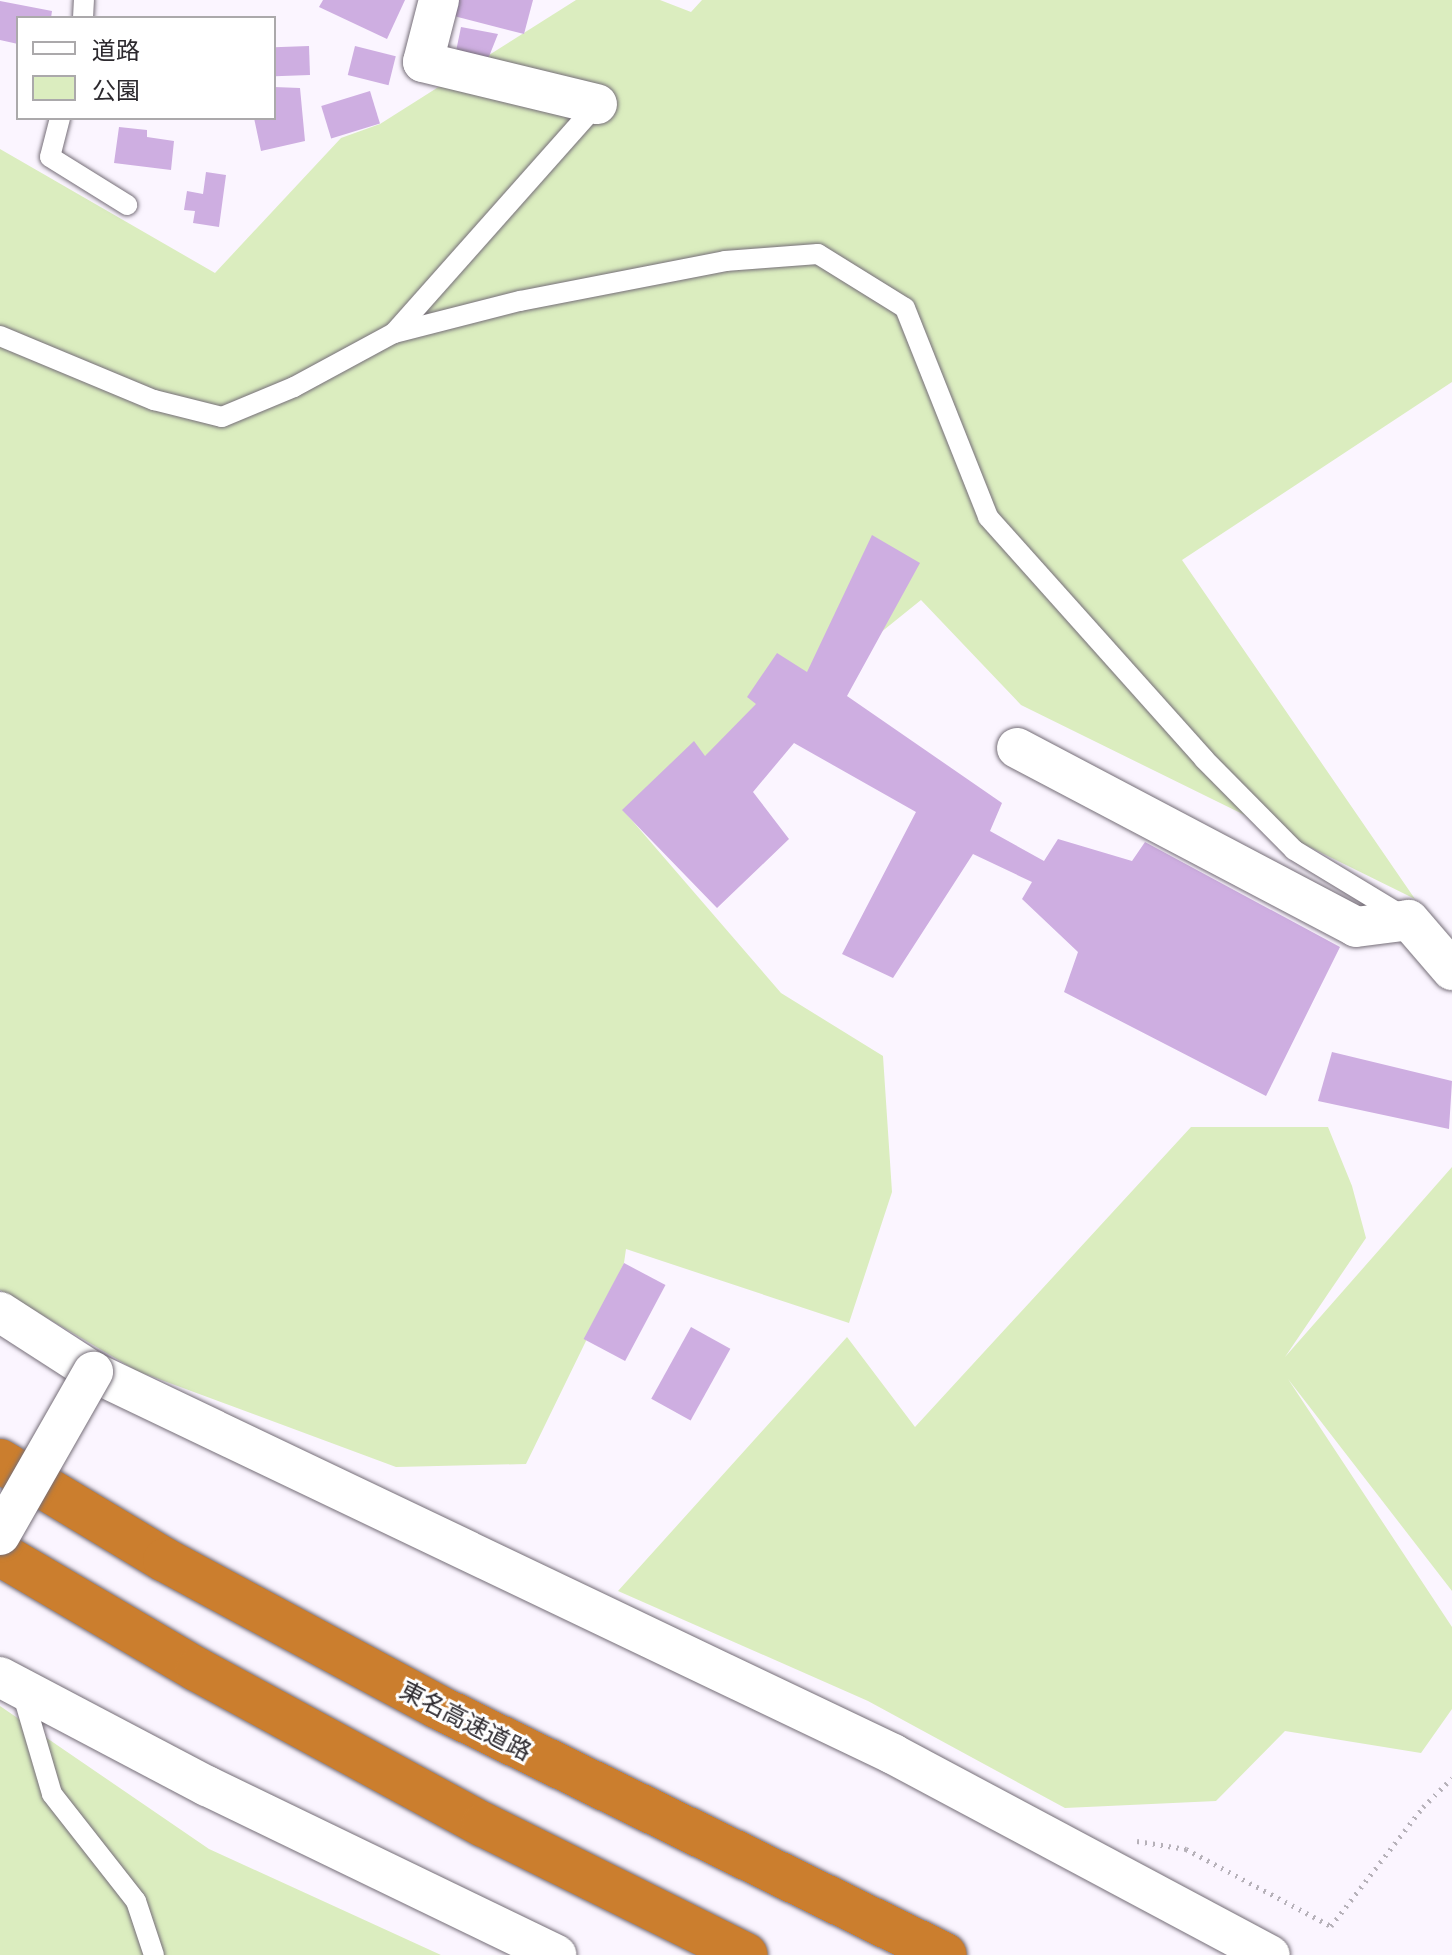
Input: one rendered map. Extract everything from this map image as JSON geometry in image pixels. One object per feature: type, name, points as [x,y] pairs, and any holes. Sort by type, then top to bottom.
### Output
[{"type":"highway","name":"東名高速道路","points":[[0,1461],[165,1560],[438,1707],[945,1955]]},
{"type":"highway","points":[[0,1554],[198,1670],[484,1825],[746,1955]]},
{"type":"street","points":[[439,0],[423,62],[597,104]]},
{"type":"street","points":[[1017,748],[1356,927],[1409,920],[1452,970]]},
{"type":"street","points":[[0,1312],[93,1372],[893,1754],[1270,1955]]},
{"type":"street","points":[[0,1535],[93,1372]]},
{"type":"street","points":[[11,1682],[207,1786],[556,1955]]},
{"type":"lane","points":[[394,333],[597,104]]},
{"type":"lane","points":[[59,120],[50,157],[127,205]]},
{"type":"lane","points":[[0,336],[154,400],[222,417],[294,387],[394,333],[520,301],[725,261],[818,254],[905,308],[988,517],[1204,759],[1294,850],[1409,920]]},
{"type":"lane","points":[[11,1682],[52,1794],[136,1901],[154,1955]]},
{"type":"path","points":[[1128,1839],[1186,1849],[1331,1926],[1423,1807],[1452,1778]]},
{"type":"green space","points":[[576,0],[660,0],[691,12],[702,0],[1452,0],[1452,382],[1182,560],[1415,899],[1021,705],[921,600],[823,679],[623,810],[781,993],[883,1056],[892,1192],[849,1323],[626,1249],[624,1263],[526,1464],[396,1467],[137,1371],[0,1290],[0,149],[215,273],[341,138],[380,124]]},
{"type":"green space","points":[[1191,1127],[1328,1127],[1352,1186],[1366,1238],[1285,1357],[1452,1167],[1452,1591],[1288,1379],[1452,1627],[1452,1709],[1421,1753],[1285,1731],[1216,1801],[1065,1808],[868,1701],[618,1591],[847,1337],[915,1427]]},
{"type":"green space","points":[[0,1706],[209,1849],[441,1955],[0,1955]]},
{"type":"building","points":[[323,0],[405,0],[387,39],[319,7]]},
{"type":"building","points":[[454,0],[533,0],[524,34],[450,15]]},
{"type":"building","points":[[0,1],[52,11],[51,16],[16,16],[16,44],[0,40]]},
{"type":"building","points":[[461,27],[498,34],[484,69],[454,61]]},
{"type":"building","points":[[309,46],[310,75],[276,76],[276,47]]},
{"type":"building","points":[[355,46],[396,56],[388,85],[348,75]]},
{"type":"building","points":[[276,87],[300,88],[305,141],[261,151],[254,120],[276,120]]},
{"type":"building","points":[[370,91],[380,124],[331,138],[321,106]]},
{"type":"building","points":[[119,127],[147,130],[147,137],[174,141],[171,170],[114,163]]},
{"type":"building","points":[[206,172],[226,175],[219,227],[193,223],[195,211],[184,210],[187,191],[203,194]]},
{"type":"building","points":[[872,535],[920,563],[847,696],[1002,803],[990,831],[1044,861],[1058,839],[1132,861],[1145,842],[1340,947],[1266,1096],[1064,992],[1078,952],[1022,899],[1032,882],[973,854],[893,978],[842,954],[916,812],[794,743],[753,792],[789,839],[717,908],[622,810],[694,741],[705,756],[756,704],[747,697],[777,653],[807,672]]},
{"type":"building","points":[[1332,1052],[1452,1081],[1449,1129],[1318,1101]]},
{"type":"building","points":[[624,1263],[665,1285],[625,1361],[584,1339]]},
{"type":"building","points":[[691,1327],[730,1349],[691,1421],[651,1399]]}]
